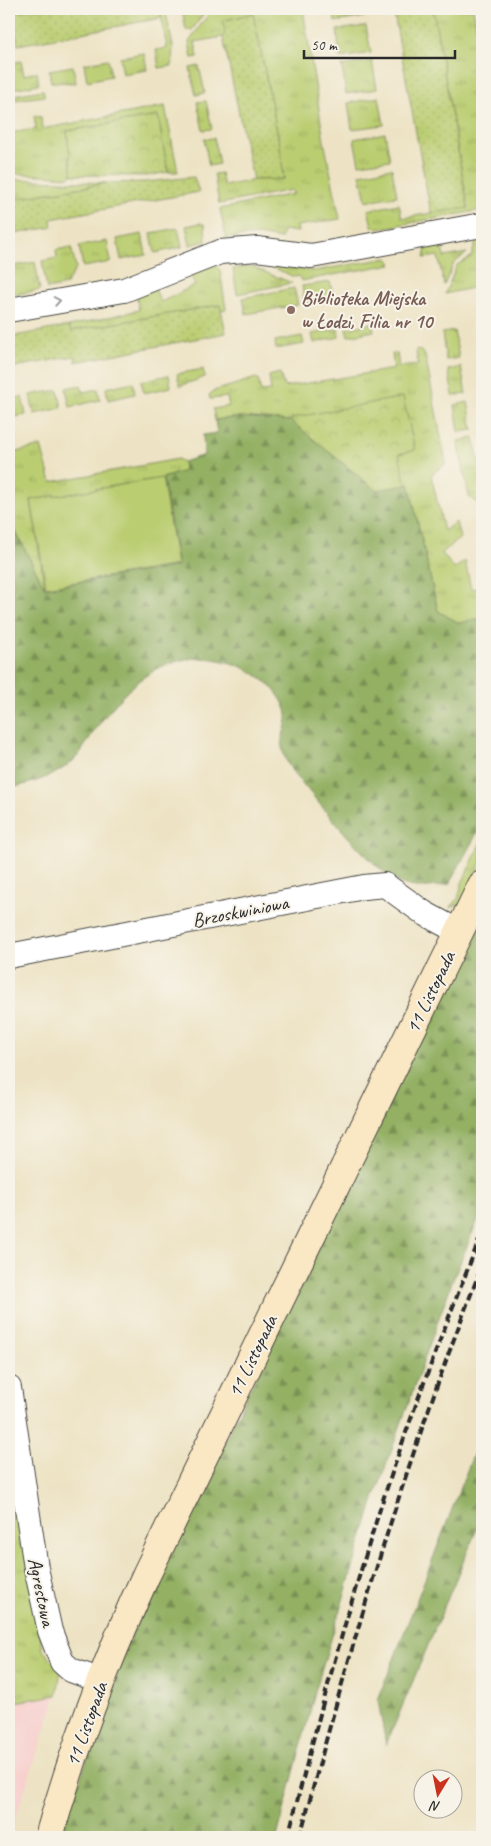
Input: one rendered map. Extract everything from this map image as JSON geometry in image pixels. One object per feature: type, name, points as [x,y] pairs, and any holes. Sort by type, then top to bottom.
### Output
[{"type":"street","points":[[9,310],[124,290],[220,252],[258,249],[311,256],[482,225]]},
{"type":"street","name":"11 Listopada","points":[[49,1837],[69,1770],[101,1681],[146,1574],[482,885]]},
{"type":"street","name":"Brzoskwiniowa","points":[[9,956],[364,886],[385,886],[424,913],[459,932]]},
{"type":"street","name":"Agrestowa","points":[[9,1388],[36,1568],[52,1638],[62,1662],[71,1670],[101,1681]]},
{"type":"shaded area","points":[[57,1695],[9,1837],[9,1703]]},
{"type":"green space","points":[[9,9],[11,9],[12,13],[32,9],[160,9],[161,18],[18,45],[15,31],[9,32]]},
{"type":"green space","points":[[160,9],[165,9],[173,46],[172,66],[159,68],[156,50],[167,48]]},
{"type":"green space","points":[[182,9],[207,9],[192,30],[186,30]]},
{"type":"green space","points":[[212,9],[303,9],[324,141],[340,219],[297,226],[298,232],[283,230],[281,239],[257,235],[226,238],[220,209],[293,194],[292,190],[219,204],[214,174],[221,173],[224,186],[253,180],[284,179],[280,146],[253,13],[225,32],[223,37],[195,42],[198,57],[192,58],[189,42]]},
{"type":"green space","points":[[333,9],[363,9],[364,17],[335,22]]},
{"type":"green space","points":[[393,9],[433,9],[468,208],[431,213]]},
{"type":"green space","points":[[433,9],[473,9],[482,51],[482,207],[481,210],[378,229],[372,226],[368,210],[399,204],[402,218],[468,207]]},
{"type":"green space","points":[[253,13],[280,146],[284,179],[253,180],[223,37],[225,32],[223,21]]},
{"type":"green space","points":[[366,26],[371,53],[340,58],[337,30]]},
{"type":"green space","points":[[144,53],[147,70],[123,74],[120,57]]},
{"type":"green space","points":[[108,59],[111,76],[87,81],[84,64]]},
{"type":"green space","points":[[21,61],[24,75],[37,72],[39,84],[13,89],[9,64]]},
{"type":"green space","points":[[372,61],[377,89],[346,94],[342,66]]},
{"type":"green space","points":[[73,66],[76,83],[51,82],[49,70]]},
{"type":"green space","points":[[199,66],[205,93],[196,95],[190,68]]},
{"type":"green space","points":[[43,90],[45,96],[14,100],[13,95]]},
{"type":"green space","points":[[379,97],[384,125],[352,129],[348,103]]},
{"type":"green space","points":[[206,101],[212,129],[203,130],[197,102]]},
{"type":"green space","points":[[165,106],[178,172],[168,172],[158,116],[67,131],[72,175],[70,177],[9,173],[9,133],[36,129],[34,116],[41,117],[42,129]]},
{"type":"green space","points":[[158,116],[168,172],[147,176],[72,175],[67,131]]},
{"type":"green space","points":[[385,133],[390,160],[359,164],[354,139]]},
{"type":"green space","points":[[214,138],[219,164],[209,166],[204,139]]},
{"type":"green space","points":[[392,168],[397,196],[366,201],[360,174]]},
{"type":"green space","points":[[194,177],[199,192],[51,219],[52,227],[9,235],[9,200],[107,183],[145,182]]},
{"type":"green space","points":[[9,179],[107,183],[9,200]]},
{"type":"green space","points":[[201,223],[205,225],[206,241],[190,245],[186,226]]},
{"type":"green space","points":[[178,228],[182,247],[155,253],[151,233]]},
{"type":"green space","points":[[142,234],[146,255],[121,260],[117,239]]},
{"type":"green space","points":[[482,235],[482,302],[480,302],[476,287],[445,294],[457,265],[471,257],[478,236]]},
{"type":"green space","points":[[107,241],[111,262],[83,267],[79,246]]},
{"type":"green space","points":[[441,243],[444,257],[467,253],[454,263],[444,285],[438,256],[424,258],[426,248]]},
{"type":"green space","points":[[71,247],[76,268],[66,285],[47,289],[42,261],[57,258],[56,250]]},
{"type":"green space","points":[[388,258],[392,264],[301,281],[299,276],[294,277],[268,265],[314,271]]},
{"type":"green space","points":[[35,262],[40,290],[12,295],[9,267]]},
{"type":"green space","points":[[215,265],[220,270],[226,309],[221,310],[220,305],[71,331],[69,326],[139,310],[136,294],[153,285],[161,302],[195,285],[189,272]]},
{"type":"green space","points":[[250,266],[292,283],[237,294],[233,269]]},
{"type":"green space","points":[[330,282],[334,299],[305,304],[302,286]]},
{"type":"green space","points":[[294,288],[298,305],[246,314],[243,298]]},
{"type":"green space","points":[[220,305],[226,333],[76,362],[75,356],[9,368],[9,337],[69,326],[71,331]]},
{"type":"green space","points":[[372,323],[374,331],[348,336],[346,329]]},
{"type":"green space","points":[[338,329],[339,337],[314,343],[312,334]]},
{"type":"green space","points":[[454,331],[459,358],[446,360],[442,333]]},
{"type":"green space","points":[[302,336],[304,344],[276,349],[275,341]]},
{"type":"green space","points":[[416,350],[421,351],[425,355],[446,463],[431,475],[444,531],[456,522],[460,538],[442,553],[454,569],[465,561],[471,589],[482,587],[482,618],[459,623],[438,611],[409,484],[406,485],[398,454],[415,450],[292,418],[291,421],[240,417],[215,420],[213,409],[229,406],[227,397],[210,399],[209,395],[214,391],[256,378],[258,379],[261,392],[271,391],[269,376],[280,373],[284,387],[394,369],[392,354],[397,353],[399,367],[418,365]]},
{"type":"green space","points":[[461,367],[466,394],[453,396],[448,370]]},
{"type":"green space","points":[[203,369],[205,377],[180,386],[177,374]]},
{"type":"green space","points":[[169,375],[171,387],[144,393],[141,381]]},
{"type":"green space","points":[[133,382],[135,394],[108,400],[106,388]]},
{"type":"green space","points":[[81,385],[83,392],[98,389],[100,400],[70,407],[66,388]]},
{"type":"green space","points":[[58,390],[62,408],[34,414],[30,395]]},
{"type":"green space","points":[[22,397],[26,415],[9,418],[9,399]]},
{"type":"green space","points":[[403,397],[415,450],[399,454],[406,485],[376,490],[291,421],[291,419],[302,416]]},
{"type":"green space","points":[[468,402],[473,430],[459,432],[455,405]]},
{"type":"green space","points":[[240,417],[291,421],[376,490],[409,484],[438,611],[459,623],[482,618],[482,824],[449,884],[412,887],[400,883],[373,862],[343,832],[292,771],[284,756],[282,747],[287,719],[286,711],[276,693],[264,680],[249,670],[212,659],[192,659],[173,662],[140,680],[111,709],[74,760],[67,766],[43,778],[9,788],[9,519],[45,588],[178,566],[163,478],[184,471],[183,462],[204,455],[203,435],[217,433],[215,420]]},
{"type":"green space","points":[[474,438],[478,459],[482,459],[482,503],[474,501],[469,497],[458,441]]},
{"type":"green space","points":[[41,446],[51,482],[178,459],[183,462],[185,471],[162,478],[31,500],[45,588],[9,519],[9,454]]},
{"type":"green space","points":[[162,478],[177,565],[46,587],[31,500]]},
{"type":"green space","points":[[482,840],[482,860],[461,904],[450,908],[458,899],[462,883]]},
{"type":"green space","points":[[482,908],[482,1210],[452,1282],[374,1499],[317,1685],[277,1837],[60,1837],[128,1642]]},
{"type":"green space","points":[[482,1432],[482,1517],[386,1745],[378,1700]]},
{"type":"green space","points":[[9,1461],[43,1650],[61,1670],[57,1695],[9,1703]]},
{"type":"railway","points":[[288,1837],[332,1671],[381,1506],[429,1369],[482,1233]]},
{"type":"railway","points":[[300,1837],[319,1764],[382,1549],[455,1336],[482,1266]]},
{"type":"place","name":"Biblioteka Miejska w Łodzi, Filia nr 10","points":[[291,310]]}]
